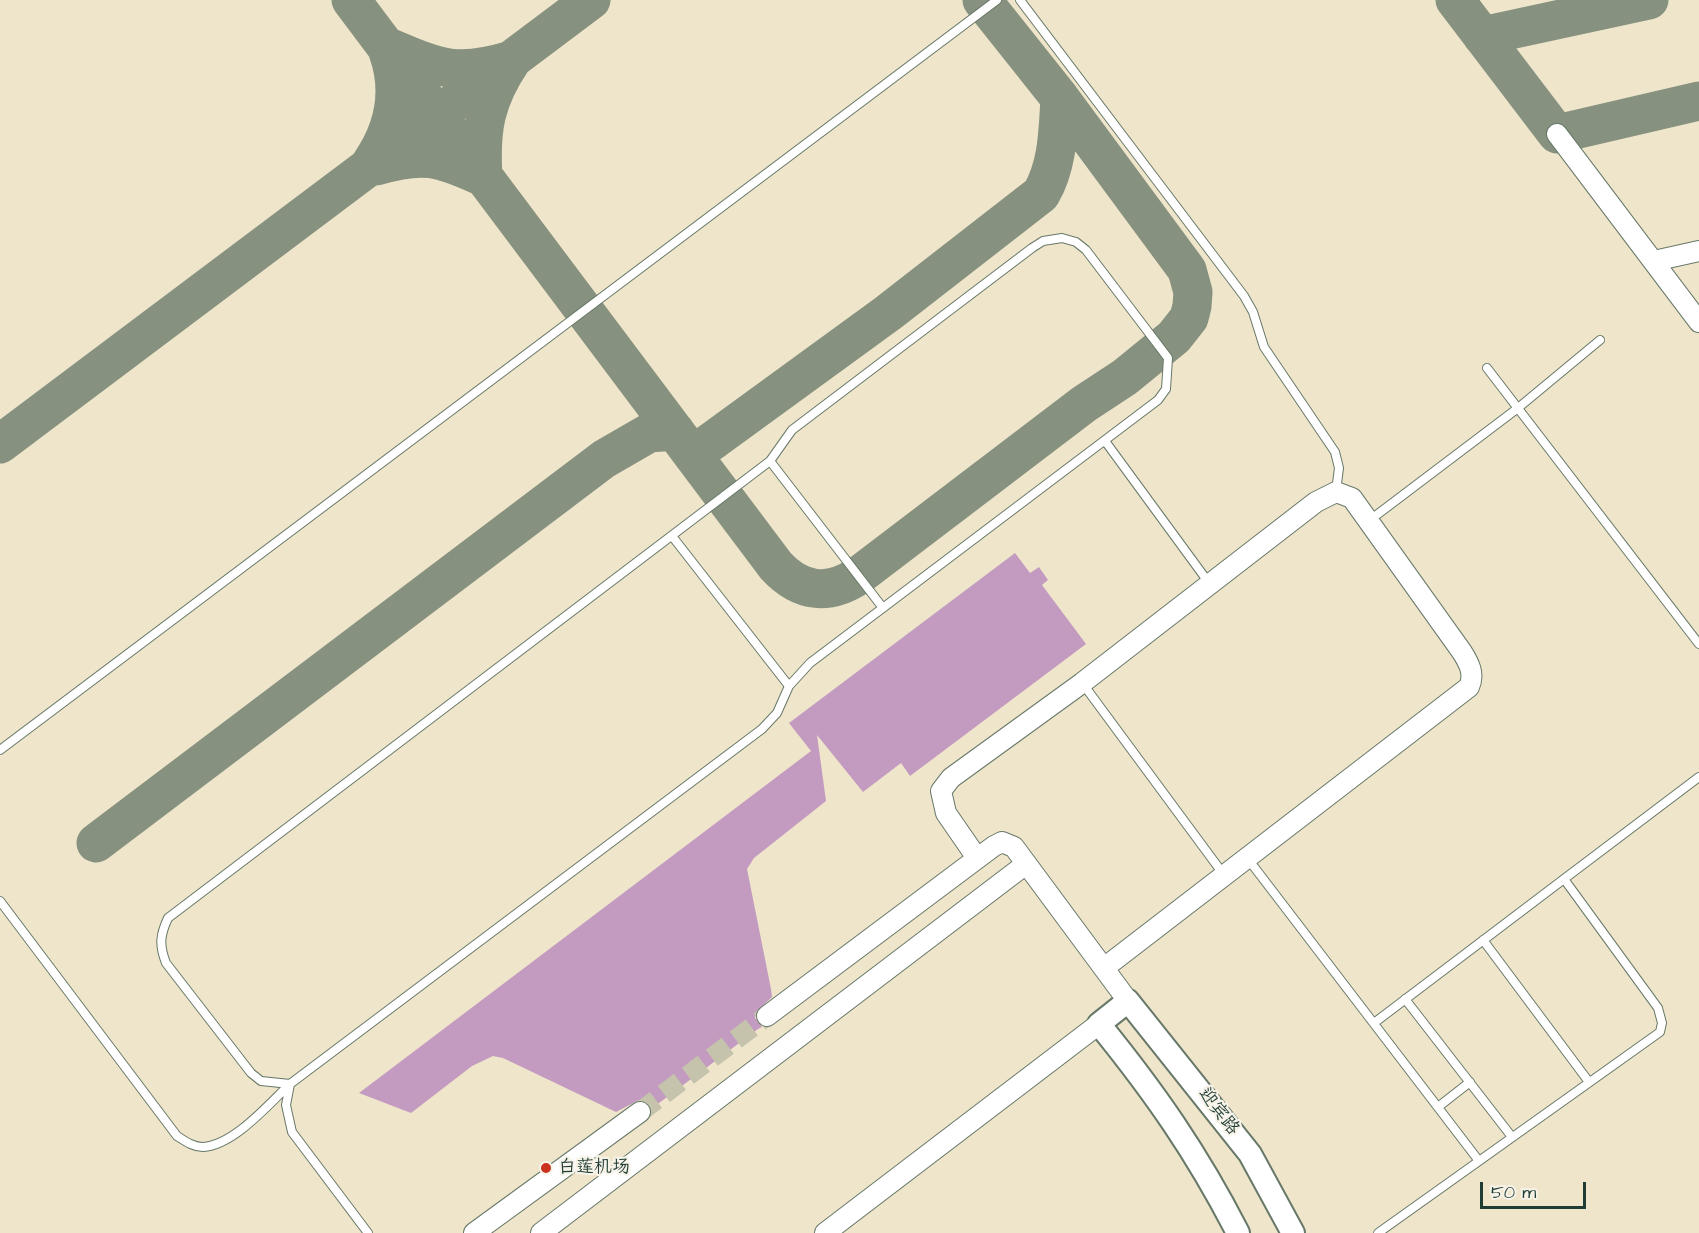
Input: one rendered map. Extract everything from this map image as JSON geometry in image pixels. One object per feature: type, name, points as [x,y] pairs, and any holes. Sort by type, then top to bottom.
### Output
[{"type":"main road","points":[[1128,1001],[1099,1024],[1153,1090],[1189,1143],[1238,1233]]},
{"type":"main road","name":"迎宾路","points":[[1128,1001],[1250,1154],[1293,1233]]},
{"type":"street","points":[[1557,134],[1699,322]]},
{"type":"street","points":[[1654,261],[1699,252]]},
{"type":"street","points":[[977,858],[942,807],[941,791],[944,785],[1211,585],[1316,502],[1335,492],[1352,498],[1462,652],[1472,671],[1472,682],[1456,699],[1104,968]]},
{"type":"street","points":[[767,1016],[914,908],[977,858],[998,843],[1006,842],[1014,847],[1128,1001]]},
{"type":"street","points":[[541,1233],[1026,864]]},
{"type":"street","points":[[825,1233],[1099,1024]]},
{"type":"street","points":[[474,1233],[640,1112]]},
{"type":"lane","points":[[0,750],[997,0]]},
{"type":"lane","points":[[1020,0],[1244,296],[1253,312],[1264,347],[1335,452],[1339,468],[1335,492]]},
{"type":"lane","points":[[0,901],[177,1136],[189,1144],[201,1147],[225,1140],[257,1116],[290,1083],[762,729],[777,713],[789,686],[810,663],[1158,400],[1166,389],[1168,358],[1086,250],[1077,242],[1062,238],[1043,241],[1032,248],[792,429],[770,461],[168,918],[161,932],[159,946],[166,963],[261,1082],[290,1083]]},
{"type":"lane","points":[[1369,521],[1518,408],[1600,340]]},
{"type":"lane","points":[[1487,368],[1699,644]]},
{"type":"lane","points":[[1105,441],[1211,585]]},
{"type":"lane","points":[[770,461],[883,608]]},
{"type":"lane","points":[[672,536],[789,686]]},
{"type":"lane","points":[[1082,683],[1225,876]]},
{"type":"lane","points":[[1374,1023],[1699,777]]},
{"type":"lane","points":[[1248,858],[1479,1161]]},
{"type":"lane","points":[[1378,1233],[1660,1032],[1662,1023],[1654,1001],[1564,879]]},
{"type":"lane","points":[[1483,940],[1589,1082]]},
{"type":"lane","points":[[1405,999],[1512,1137]]},
{"type":"lane","points":[[1438,1107],[1470,1082]]},
{"type":"lane","points":[[290,1083],[286,1105],[292,1132],[368,1233]]},
{"type":"building","points":[[1015,553],[1030,573],[1039,567],[1048,580],[1042,585],[1086,644],[910,776],[901,763],[863,792],[817,735],[826,801],[754,858],[747,869],[772,997],[756,1012],[755,1018],[762,1027],[651,1109],[645,1101],[639,1100],[616,1112],[503,1058],[493,1056],[472,1066],[411,1113],[359,1093],[811,751],[789,723]]},
{"type":"taxiway","points":[[351,0],[776,566],[795,581],[815,588],[836,587],[858,576],[1084,404],[1125,377],[1174,337],[1189,318],[1193,292],[1187,270],[1060,98]]},
{"type":"taxiway","points":[[0,444],[591,0]]},
{"type":"taxiway","points":[[693,455],[888,313],[1041,194],[1054,160],[1060,98],[982,0]]},
{"type":"taxiway","points":[[1455,0],[1557,134],[1699,101]]},
{"type":"taxiway","points":[[1482,36],[1649,0]]},
{"type":"taxiway","points":[[376,166],[407,159],[431,159],[454,165],[483,177],[482,144],[486,116],[496,88],[512,60],[476,68],[447,68],[386,46]]},
{"type":"taxiway","points":[[371,163],[385,137],[393,109],[394,81],[388,52]]},
{"type":"taxiway","points":[[96,843],[604,459],[649,433],[675,431]]},
{"type":"tunnel","points":[[640,1112],[767,1016]]},
{"type":"place","name":"白莲机场","points":[[546,1168]]}]
